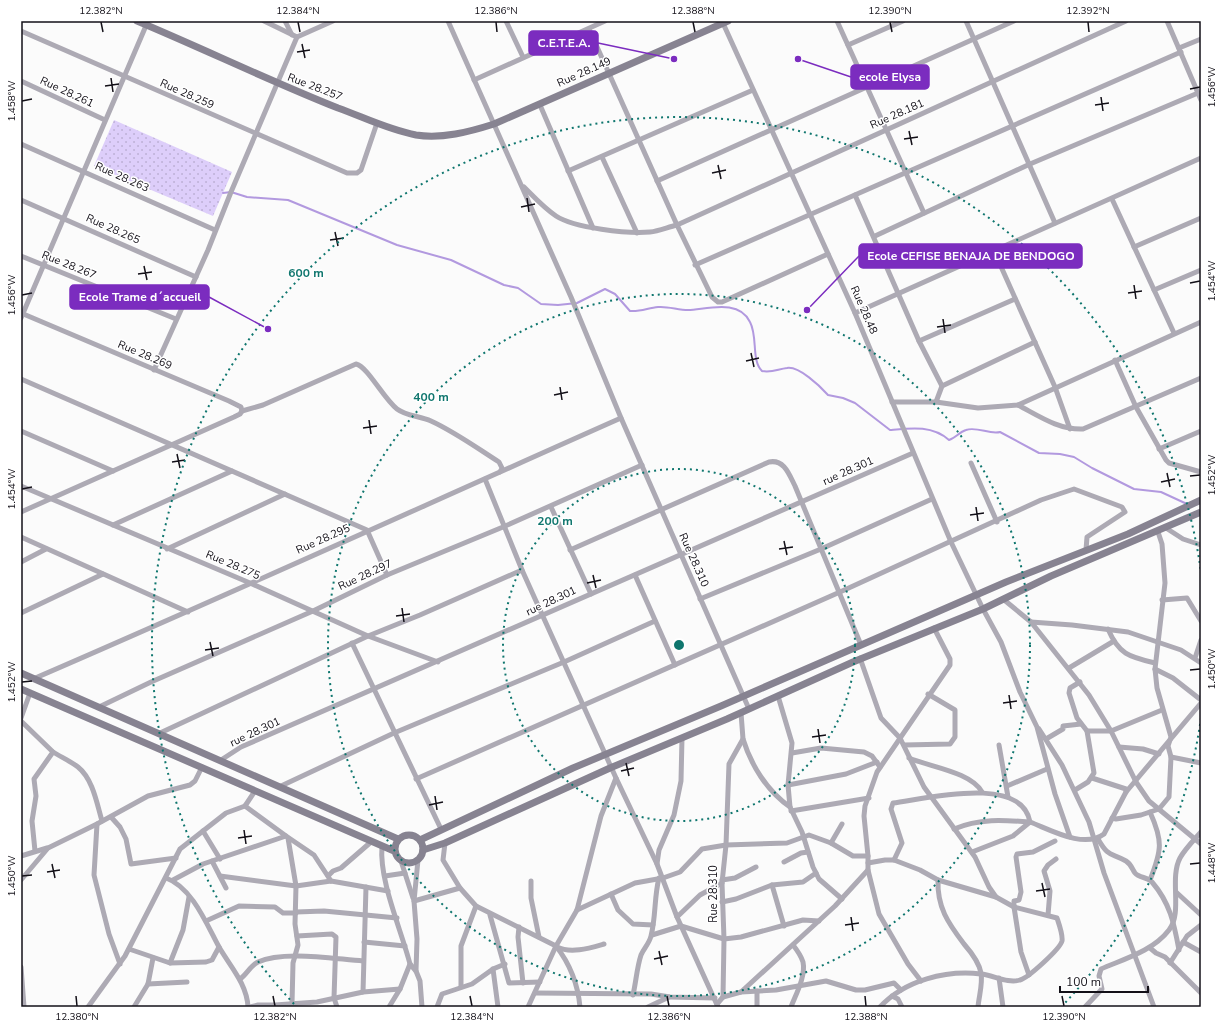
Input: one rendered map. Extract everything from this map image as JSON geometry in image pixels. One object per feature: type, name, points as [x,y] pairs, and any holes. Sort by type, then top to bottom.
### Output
[{"type":"main road","name":"Rue 28.257","points":[[137,21],[147,23],[278,84],[377,123],[416,135],[439,136],[476,130],[494,124]]},
{"type":"main road","name":"Rue 28.149","points":[[494,124],[540,105],[608,73],[724,22]]},
{"type":"main road","points":[[420,840],[604,755],[976,595],[1128,534],[1201,500]]},
{"type":"main road","points":[[423,850],[445,843],[610,768],[741,713],[860,658],[983,609],[1051,576],[1158,532],[1201,512]]},
{"type":"main road","points":[[21,673],[398,838],[410,834],[420,840],[423,850],[418,860],[412,863],[401,861],[394,851],[21,689]]},
{"type":"main road","points":[[394,851],[398,838]]},
{"type":"street","points":[[264,21],[294,36],[333,21]]},
{"type":"street","points":[[154,370],[196,277],[278,84],[294,36],[285,21]]},
{"type":"street","name":"Rue 28.310","points":[[448,21],[576,308],[719,645],[749,709]]},
{"type":"street","points":[[506,21],[523,57]]},
{"type":"street","points":[[474,80],[605,21]]},
{"type":"street","points":[[837,21],[924,213]]},
{"type":"street","points":[[848,45],[903,21]]},
{"type":"street","points":[[966,21],[1055,223]]},
{"type":"street","points":[[657,181],[973,38],[1014,21]]},
{"type":"street","points":[[1109,21],[1112,28]]},
{"type":"street","name":"Rue 28.181","points":[[521,184],[556,216],[566,221],[593,228],[637,233],[658,231],[677,225],[790,172],[887,130],[1126,21]]},
{"type":"street","points":[[1167,21],[1201,100]]},
{"type":"street","name":"Rue 28.48","points":[[724,22],[771,130],[855,313],[951,542],[976,595],[1001,642],[1022,697],[1037,727]]},
{"type":"street","points":[[22,315],[147,23]]},
{"type":"street","points":[[588,29],[677,225],[712,297],[718,302],[722,302],[828,254]]},
{"type":"street","name":"Rue 28.259","points":[[21,31],[123,77],[346,173],[361,170],[377,123]]},
{"type":"street","points":[[696,265],[1013,125],[1180,50],[1201,39]]},
{"type":"street","name":"Rue 28.261","points":[[21,81],[105,120]]},
{"type":"street","points":[[568,171],[753,90]]},
{"type":"street","points":[[874,236],[1030,164],[1198,90]]},
{"type":"street","points":[[540,105],[593,228]]},
{"type":"street","name":"Rue 28.263","points":[[21,144],[215,230]]},
{"type":"street","points":[[602,157],[637,233]]},
{"type":"street","points":[[855,313],[1201,158]]},
{"type":"street","points":[[855,195],[919,341],[942,386]]},
{"type":"street","points":[[1112,199],[1174,334]]},
{"type":"street","name":"Rue 28.265","points":[[21,200],[196,277]]},
{"type":"street","points":[[1134,247],[1201,218]]},
{"type":"street","points":[[994,251],[1055,387],[1070,430]]},
{"type":"street","name":"Rue 28.267","points":[[21,256],[176,320]]},
{"type":"street","points":[[1154,290],[1201,270]]},
{"type":"street","points":[[919,341],[1015,299]]},
{"type":"street","name":"Rue 28.269","points":[[22,315],[229,401],[240,407],[242,411]]},
{"type":"street","points":[[892,402],[936,402],[978,408],[1018,405],[1201,322]]},
{"type":"street","points":[[936,402],[942,386],[1035,342]]},
{"type":"street","points":[[1115,360],[1136,407],[1159,450],[1169,463],[1201,472]]},
{"type":"street","points":[[21,512],[228,420],[240,414],[242,411],[263,405],[358,364],[363,366],[380,392],[399,410],[430,421],[465,440],[500,462],[502,468],[500,472]]},
{"type":"street","points":[[1018,405],[1052,423],[1070,430],[1083,429],[1201,378]]},
{"type":"street","points":[[21,379],[367,530],[387,575]]},
{"type":"street","name":"Rue 28.295","points":[[33,679],[188,612],[367,530],[622,418]]},
{"type":"street","points":[[21,431],[113,471]]},
{"type":"street","points":[[1159,450],[1201,431]]},
{"type":"street","name":"rue 28.301","points":[[221,760],[241,747],[375,690],[544,616],[680,554],[801,503],[913,453]]},
{"type":"street","points":[[570,550],[774,461],[781,463],[787,471],[840,592],[861,645]]},
{"type":"street","points":[[971,463],[997,522]]},
{"type":"street","name":"Rue 28.297","points":[[100,707],[157,679],[313,611],[387,575],[503,527],[642,465]]},
{"type":"street","points":[[113,524],[232,471]]},
{"type":"street","points":[[484,479],[503,527],[544,616],[604,755],[657,864],[676,917],[715,998],[717,1006]]},
{"type":"street","name":"Rue 28.275","points":[[21,486],[250,583],[368,636],[438,662]]},
{"type":"street","points":[[416,779],[997,522],[1041,500],[1068,490],[1074,489],[1124,509],[1124,514],[1087,537],[1086,550]]},
{"type":"street","points":[[167,548],[285,494]]},
{"type":"street","points":[[700,599],[820,549],[932,499]]},
{"type":"street","points":[[551,506],[591,594]]},
{"type":"street","points":[[1166,528],[1183,539],[1201,545]]},
{"type":"street","points":[[1112,818],[1116,819],[1135,816],[1159,809],[1169,797],[1171,757],[1168,746],[1171,737],[1162,710],[1155,666],[1159,644],[1162,600],[1165,583],[1162,544],[1158,532]]},
{"type":"street","points":[[21,537],[46,550],[188,612]]},
{"type":"street","points":[[21,562],[46,550]]},
{"type":"street","points":[[160,734],[352,643],[522,570]]},
{"type":"street","points":[[21,613],[103,574]]},
{"type":"street","points":[[635,575],[675,665]]},
{"type":"street","points":[[1162,600],[1187,598],[1201,621]]},
{"type":"street","points":[[1003,599],[1031,622],[1080,682],[1112,731],[1136,782],[1149,801],[1201,844]]},
{"type":"street","points":[[281,786],[394,733],[564,662],[655,621]]},
{"type":"street","points":[[1031,622],[1128,632],[1159,644],[1181,650],[1201,663]]},
{"type":"street","points":[[921,981],[908,964],[879,914],[868,870],[864,816],[865,806],[869,798],[878,764],[900,738],[950,662],[934,628]]},
{"type":"street","points":[[954,829],[966,824],[982,821],[1030,822],[1070,837],[1096,840],[1104,834],[1126,792],[1159,754],[1171,737],[1199,708],[1201,702],[1155,666],[1124,653],[1114,641],[1108,629]]},
{"type":"street","points":[[1195,658],[1201,640]]},
{"type":"street","points":[[1069,668],[1114,641]]},
{"type":"street","points":[[352,643],[441,829]]},
{"type":"street","points":[[860,658],[882,718],[900,738],[909,758],[932,798],[972,852],[989,887],[996,897]]},
{"type":"street","points":[[1075,790],[1092,778],[1094,768],[1088,731],[1077,718],[1069,693],[1070,688],[1080,682]]},
{"type":"street","points":[[21,718],[30,693]]},
{"type":"street","points":[[904,745],[950,744],[955,737],[956,710],[928,694]]},
{"type":"street","points":[[778,696],[788,728],[792,753],[788,785],[790,808],[804,837],[816,873],[824,883],[842,899]]},
{"type":"street","points":[[1088,731],[1112,731],[1162,710]]},
{"type":"street","points":[[741,713],[743,739],[751,761],[775,794],[790,808]]},
{"type":"street","points":[[21,721],[53,752],[78,766],[85,775],[96,800],[100,823],[94,867],[95,880],[108,934],[120,964]]},
{"type":"street","points":[[1046,739],[1063,729],[1063,726],[1081,724]]},
{"type":"street","points":[[1037,727],[1046,739],[1075,790],[1089,822],[1133,955],[1154,1007]]},
{"type":"street","points":[[1037,727],[1047,769],[1070,837]]},
{"type":"street","points":[[657,864],[659,850],[674,815],[681,781],[682,738]]},
{"type":"street","name":"Rue 28.310","points":[[723,997],[724,939],[722,882],[726,845],[729,764],[743,739]]},
{"type":"street","points":[[999,745],[1008,797]]},
{"type":"street","points":[[1119,747],[1143,749],[1159,754]]},
{"type":"street","points":[[792,753],[828,748],[869,753],[878,764]]},
{"type":"street","points":[[35,851],[32,821],[36,796],[34,779],[53,752]]},
{"type":"street","points":[[1171,757],[1200,762]]},
{"type":"street","points":[[909,758],[970,779],[982,792]]},
{"type":"street","points":[[788,785],[846,774],[878,764]]},
{"type":"street","points":[[21,856],[48,848],[100,823],[148,796],[190,785],[195,781],[202,768]]},
{"type":"street","points":[[1007,786],[1047,769]]},
{"type":"street","points":[[528,1007],[556,946],[577,910],[601,816],[616,778]]},
{"type":"street","points":[[1092,778],[1122,786],[1126,789],[1126,792]]},
{"type":"street","points":[[88,1007],[130,949],[176,858],[185,845],[226,813],[246,806],[255,791]]},
{"type":"street","points":[[894,860],[902,843],[891,806],[893,803],[952,794],[982,792],[1008,797],[1025,808],[1030,822]]},
{"type":"street","points":[[790,808],[869,798]]},
{"type":"street","points":[[246,806],[314,855],[329,879]]},
{"type":"street","points":[[1150,812],[1160,837],[1160,846],[1150,880]]},
{"type":"street","points":[[111,817],[120,827],[126,839],[131,864],[176,858]]},
{"type":"street","points":[[972,852],[1012,836],[1030,822]]},
{"type":"street","points":[[831,844],[842,824]]},
{"type":"street","points":[[204,831],[220,858]]},
{"type":"street","points":[[1085,1007],[1102,989],[1099,976],[1101,969],[1150,948],[1169,930],[1174,920],[1176,872],[1180,859],[1194,839],[1201,832]]},
{"type":"street","points":[[577,910],[635,882],[661,878],[685,868],[702,849],[726,845],[787,843],[809,835],[831,844],[853,856],[868,856]]},
{"type":"street","points":[[173,880],[192,869],[212,861],[287,837]]},
{"type":"street","points":[[287,837],[296,886],[297,936],[292,1004]]},
{"type":"street","points":[[1096,840],[1111,856],[1127,862],[1136,874],[1150,880],[1166,901],[1174,920],[1179,950]]},
{"type":"street","points":[[1029,975],[1020,952],[1014,907],[1014,901],[1021,898],[1016,860],[1017,854],[1033,852],[1055,841]]},
{"type":"street","points":[[329,879],[333,871],[341,868],[371,842]]},
{"type":"street","points":[[445,843],[443,860],[460,888],[476,906],[490,915],[567,950],[589,948],[604,944]]},
{"type":"street","points":[[382,846],[381,866],[410,964],[416,971],[420,981],[422,1007]]},
{"type":"street","points":[[21,880],[48,848]]},
{"type":"street","points":[[784,862],[802,853],[808,852]]},
{"type":"street","points":[[1048,915],[1050,891],[1044,871],[1048,865],[1056,859]]},
{"type":"street","points":[[416,971],[417,939],[414,901],[418,860]]},
{"type":"street","points":[[868,863],[894,860],[920,870],[938,880],[996,897],[1014,907],[1057,918],[1062,942],[1060,946],[1029,975],[1016,981],[981,974],[943,975],[921,981],[901,990],[880,1007]]},
{"type":"street","points":[[212,861],[226,888]]},
{"type":"street","points":[[401,861],[414,901]]},
{"type":"street","points":[[676,917],[700,895],[722,882],[756,867]]},
{"type":"street","points":[[741,992],[794,945],[842,899],[868,870]]},
{"type":"street","points":[[385,876],[405,873]]},
{"type":"street","points":[[722,902],[736,899],[772,885],[803,882],[816,873]]},
{"type":"street","points":[[220,876],[296,886],[329,879],[388,891]]},
{"type":"street","points":[[166,878],[173,880],[184,890],[206,921],[219,947],[240,979],[248,998],[249,1007],[258,1004],[292,1004],[363,992],[400,989]]},
{"type":"street","points":[[633,994],[641,957],[647,948],[652,935],[655,895],[661,878]]},
{"type":"street","points":[[938,880],[939,900],[942,909],[976,961],[981,974],[978,1007]]},
{"type":"street","points":[[531,881],[531,898],[539,937]]},
{"type":"street","points":[[772,885],[784,926]]},
{"type":"street","points":[[363,992],[366,887]]},
{"type":"street","points":[[414,901],[460,888]]},
{"type":"street","points":[[1176,892],[1201,916]]},
{"type":"street","points":[[611,894],[618,910],[633,924],[653,925]]},
{"type":"street","points":[[170,963],[184,930],[189,897]]},
{"type":"street","points":[[206,921],[239,906],[275,907],[281,910],[283,914],[324,911],[397,918]]},
{"type":"street","points":[[461,987],[461,946],[476,906]]},
{"type":"street","points":[[490,915],[505,964],[509,983],[540,982]]},
{"type":"street","points":[[652,935],[681,926],[724,939],[741,937],[810,919],[819,921]]},
{"type":"street","points":[[1170,963],[1187,936],[1201,925]]},
{"type":"street","points":[[518,927],[523,983]]},
{"type":"street","points":[[297,936],[332,934],[336,937],[337,959],[334,998],[336,1007]]},
{"type":"street","points":[[364,942],[405,946]]},
{"type":"street","points":[[1183,942],[1201,952]]},
{"type":"street","points":[[791,1007],[800,986],[803,961],[794,945]]},
{"type":"street","points":[[556,946],[569,967],[578,993],[580,1007]]},
{"type":"street","points":[[130,949],[170,963],[210,962],[214,958],[219,947]]},
{"type":"street","points":[[1150,948],[1165,958],[1201,993]]},
{"type":"street","points":[[240,979],[245,976],[253,965],[259,961],[296,956],[363,961]]},
{"type":"street","points":[[134,1007],[148,984],[153,958]]},
{"type":"street","points":[[390,1007],[400,989],[410,964]]},
{"type":"street","points":[[437,1007],[442,994],[472,984],[493,969],[505,964]]},
{"type":"street","points":[[21,967],[24,1007]]},
{"type":"street","points":[[493,969],[498,1007]]},
{"type":"street","points":[[999,978],[1003,1007]]},
{"type":"street","points":[[717,1006],[723,997],[741,992],[800,986],[826,981],[856,990],[865,990],[890,983],[897,985],[901,990]]},
{"type":"street","points":[[148,984],[188,982]]},
{"type":"street","points":[[757,1007],[758,991]]},
{"type":"street","points":[[535,993],[656,994],[670,997],[715,998]]},
{"type":"street","points":[[892,996],[898,999],[902,1007]]},
{"type":"street","points":[[648,1007],[670,997]]},
{"type":"shaded area","points":[[114,120],[232,172],[213,216],[94,166]]},
{"type":"waterway","points":[[223,193],[231,192],[247,197],[288,200],[397,245],[451,260],[504,285],[518,288],[541,304],[558,305],[577,303],[605,289],[615,294],[630,311],[662,307],[688,310],[722,307],[738,310],[745,315],[750,322],[754,334],[755,355],[762,371],[787,368],[797,370],[815,382],[828,395],[843,398],[855,403],[890,430],[913,428],[928,430],[936,432],[949,440],[970,429],[996,433],[1000,432],[1039,453],[1060,454],[1074,457],[1092,468],[1134,489],[1161,492],[1187,504]]},
{"type":"place","name":"C.E.T.E.A.","points":[[674,59]]},
{"type":"place","name":"ecole Elysa","points":[[798,59]]},
{"type":"place","name":"Ecole CEFISE BENAJA DE BENDOGO","points":[[807,310]]},
{"type":"place","name":"Ecole Trame d´accueil","points":[[268,329]]}]
